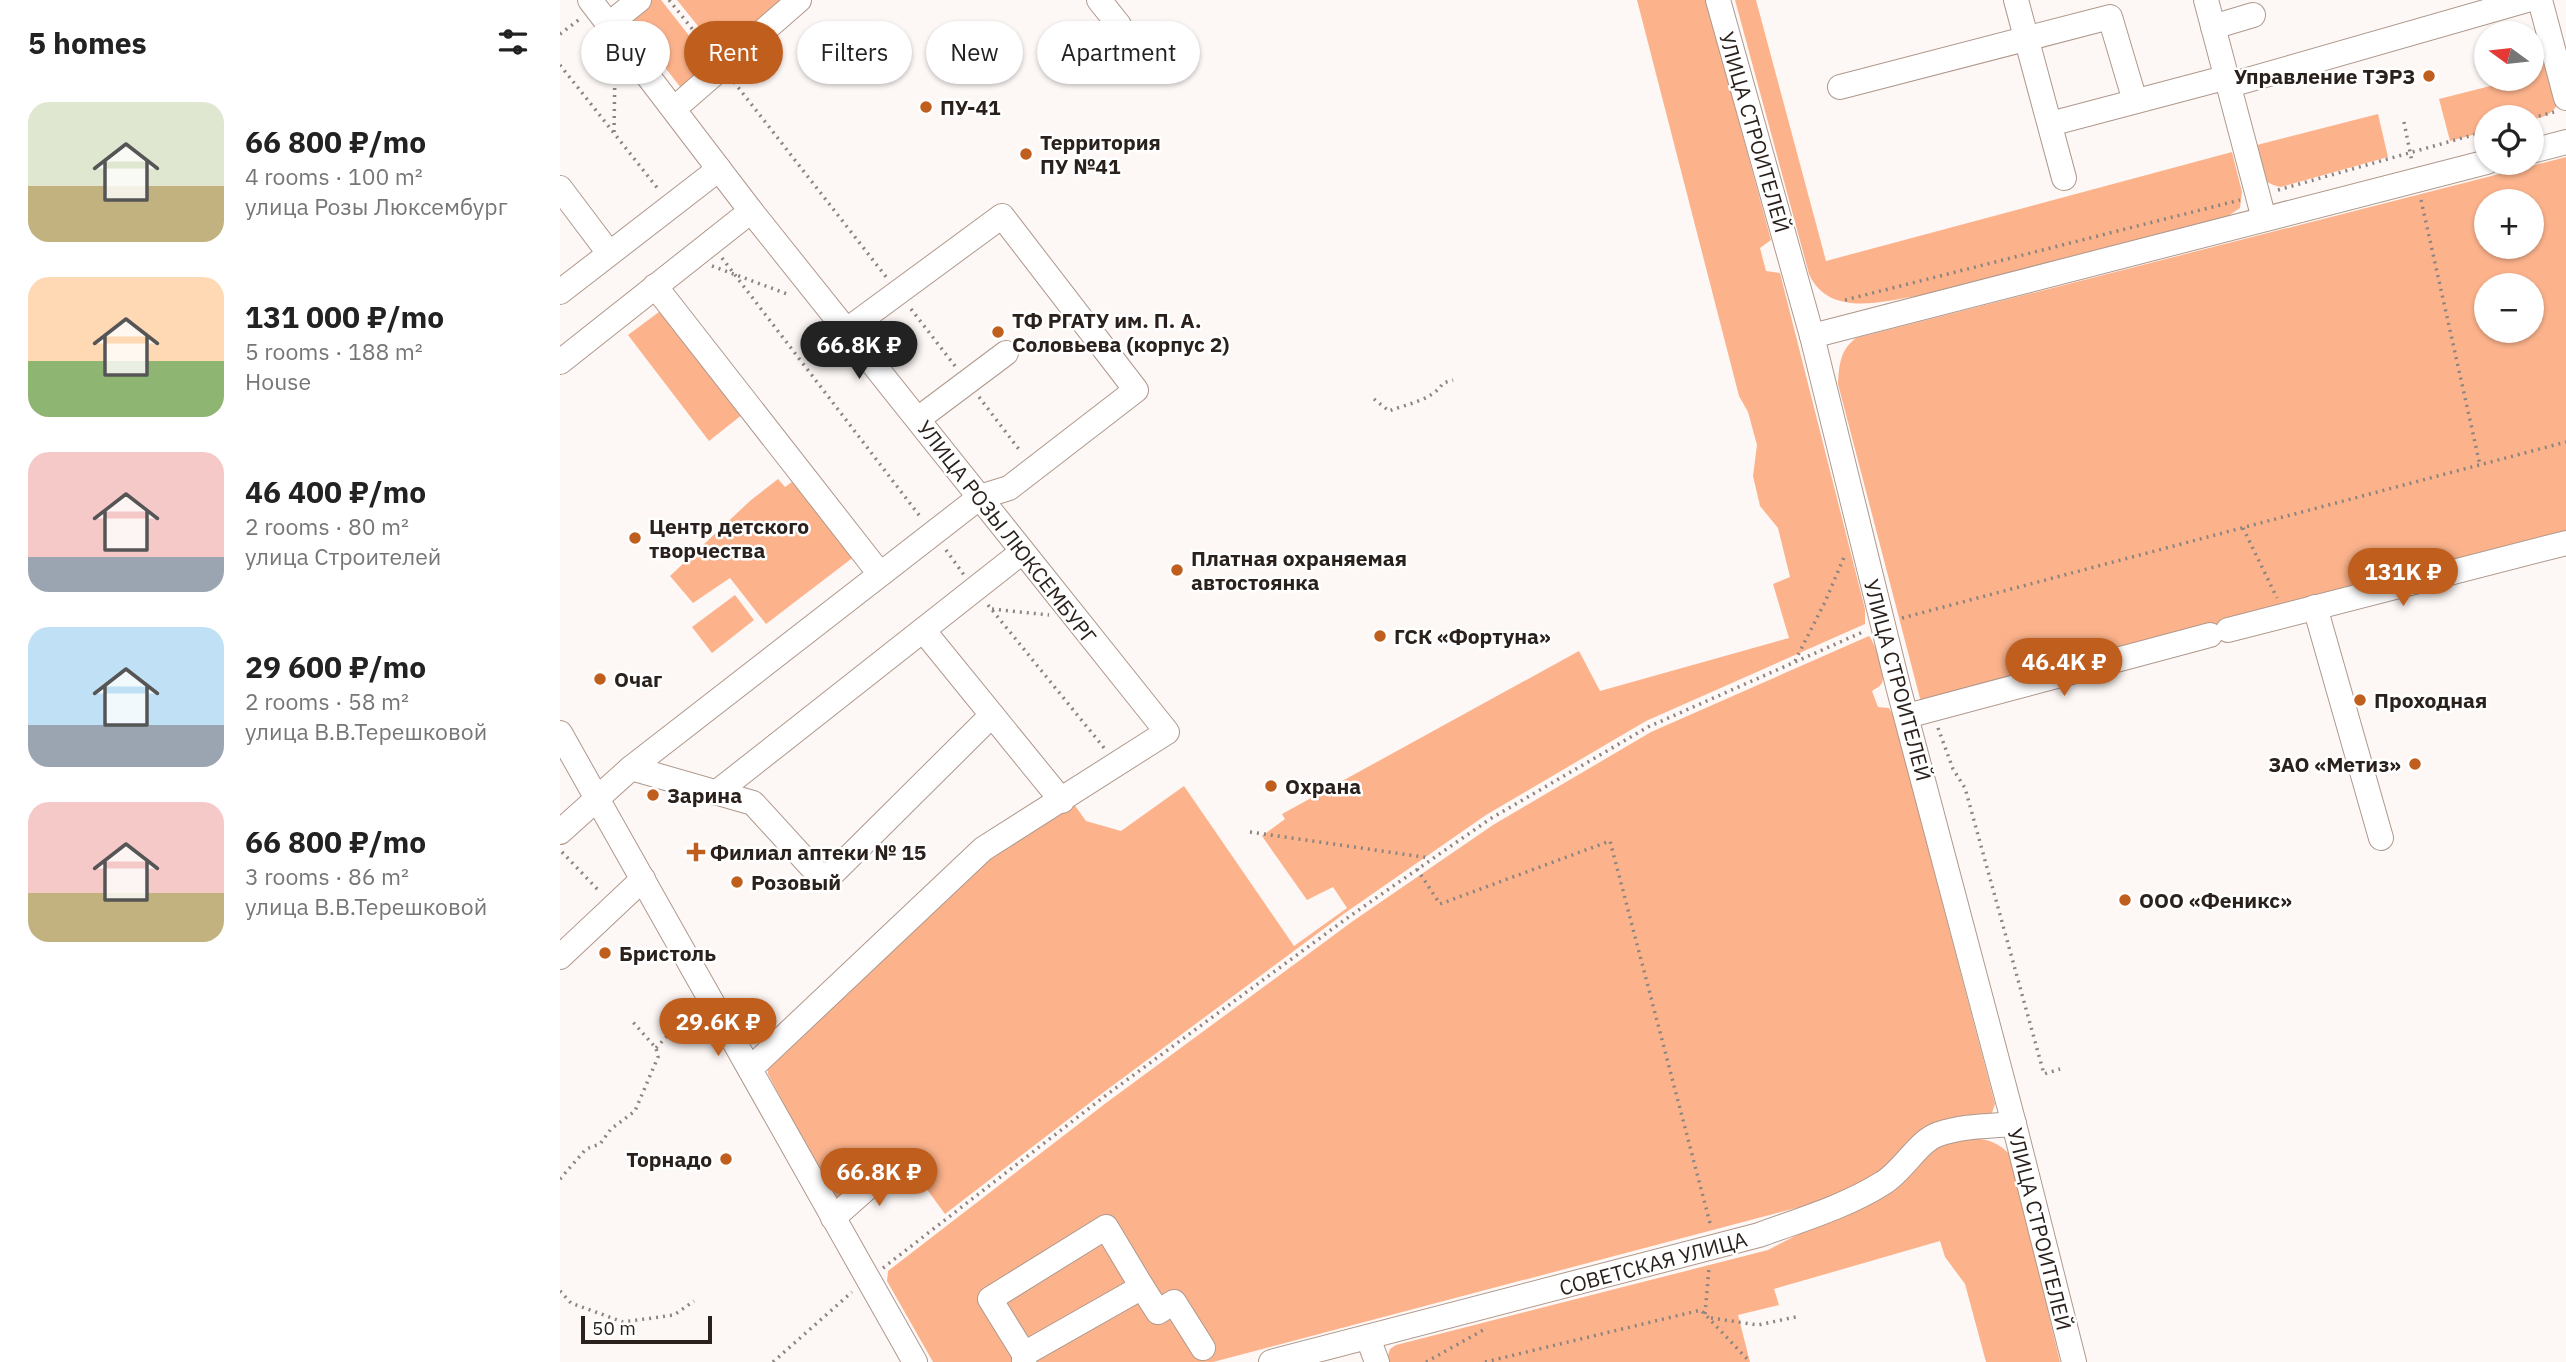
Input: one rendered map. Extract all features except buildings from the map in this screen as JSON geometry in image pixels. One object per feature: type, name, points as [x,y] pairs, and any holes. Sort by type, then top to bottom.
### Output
[{"type":"street","name":"УЛИЦА РОЗЫ ЛЮКСЕМБУРГ","points":[[590,0],[606,21]]},
{"type":"street","points":[[619,21],[639,0]]},
{"type":"street","points":[[774,21],[799,0]]},
{"type":"street","points":[[1099,0],[1116,21]]},
{"type":"street","name":"УЛИЦА СТРОИТЕЛЕЙ","points":[[1718,0],[1812,336],[1882,624],[2074,1362]]},
{"type":"street","points":[[2016,0],[2064,178]]},
{"type":"street","points":[[2206,0],[2261,207]]},
{"type":"street","points":[[2050,124],[2229,81],[2527,0]]},
{"type":"street","points":[[2540,0],[2560,105]]},
{"type":"street","points":[[2214,27],[2253,15]]},
{"type":"street","points":[[1840,87],[2110,17],[2135,102]]},
{"type":"street","name":"УЛИЦА РОЗЫ ЛЮКСЕМБУРГ","points":[[656,84],[751,211],[1167,732],[1117,764]]},
{"type":"street","points":[[675,108],[701,84]]},
{"type":"street","points":[[2544,148],[2566,142]]},
{"type":"street","points":[[1812,336],[2261,207],[2417,179],[2474,165]]},
{"type":"street","points":[[560,292],[719,169]]},
{"type":"street","points":[[560,188],[609,253]]},
{"type":"street","points":[[560,362],[751,211]]},
{"type":"street","points":[[560,832],[631,768],[933,533],[980,497],[1009,488],[1136,390],[1002,216],[846,330]]},
{"type":"street","points":[[655,286],[880,574]]},
{"type":"street","points":[[918,419],[1006,353]]},
{"type":"street","points":[[1907,716],[2566,543]]},
{"type":"street","points":[[716,793],[1022,552]]},
{"type":"street","points":[[2315,607],[2381,838]]},
{"type":"street","points":[[923,629],[1062,801]]},
{"type":"street","points":[[631,768],[753,803],[818,874],[831,875],[992,715]]},
{"type":"street","points":[[560,733],[750,1069],[838,1214],[870,1254]]},
{"type":"street","points":[[750,1069],[983,849],[1117,764]]},
{"type":"street","points":[[560,957],[643,879]]},
{"type":"street","name":"СОВЕТСКАЯ УЛИЦА","points":[[1271,1362],[1759,1235],[1870,1191],[1898,1174],[1930,1138],[1937,1134],[2014,1124]]},
{"type":"street","points":[[838,1214],[894,1164]]},
{"type":"street","points":[[838,1214],[867,1280],[915,1362]]},
{"type":"street","points":[[1142,1287],[1024,1358],[990,1299],[1106,1227],[1158,1312],[1174,1302],[1203,1348]]},
{"type":"street","points":[[1368,1338],[1377,1362]]},
{"type":"path","points":[[669,0],[686,21]]},
{"type":"path","points":[[560,65],[671,206]]},
{"type":"path","points":[[613,84],[614,134]]},
{"type":"path","points":[[735,84],[1034,467]]},
{"type":"path","points":[[2544,112],[2560,105]]},
{"type":"path","points":[[2404,122],[2480,465]]},
{"type":"path","points":[[1845,300],[2261,207],[2409,152],[2474,134]]},
{"type":"path","points":[[710,243],[975,589],[1117,764]]},
{"type":"path","points":[[690,258],[794,296]]},
{"type":"path","points":[[1374,399],[1389,411],[1426,397],[1438,391],[1443,383],[1453,380]]},
{"type":"path","points":[[775,1361],[867,1280],[1105,1096],[1417,869],[1490,819],[1648,727],[1882,624],[2566,442]]},
{"type":"path","points":[[1793,663],[1825,602],[1858,522]]},
{"type":"path","points":[[2243,528],[2285,615]]},
{"type":"path","points":[[992,609],[1075,617]]},
{"type":"path","points":[[1932,710],[1953,769],[1965,788],[2043,1074],[2060,1069]]},
{"type":"path","points":[[1250,832],[1433,859]]},
{"type":"path","points":[[1417,869],[1440,904],[1610,841],[1714,1247],[1707,1316]]},
{"type":"path","points":[[560,850],[614,906]]},
{"type":"path","points":[[560,1179],[586,1149],[600,1144],[611,1129],[635,1111],[658,1057],[656,1048],[631,1020]]},
{"type":"path","points":[[656,1048],[682,1020]]},
{"type":"path","points":[[560,1291],[570,1303],[623,1322],[674,1315],[694,1301]]},
{"type":"path","points":[[1485,1362],[1701,1310],[1750,1362]]},
{"type":"path","points":[[1707,1316],[1758,1325],[1800,1316]]},
{"type":"shaded area","points":[[650,0],[661,0],[684,29],[684,84],[687,84],[681,88],[670,74],[670,21],[631,21]]},
{"type":"shaded area","points":[[677,0],[790,0],[765,21],[694,21]]},
{"type":"shaded area","points":[[1637,0],[1706,0],[1771,240],[1760,248],[1766,271],[1780,273],[1865,609],[1865,624],[1646,721],[1486,815],[1345,913],[945,1214],[898,1150],[837,1205],[768,1074],[767,1063],[985,854],[1071,800],[1086,821],[1121,831],[1184,786],[1294,946],[1347,908],[1333,887],[1307,900],[1262,836],[1285,819],[1282,814],[1579,651],[1600,691],[1789,638],[1773,584],[1790,577],[1778,528],[1760,506],[1753,476],[1757,445],[1748,412],[1739,396]]},
{"type":"shaded area","points":[[1735,0],[1756,0],[1826,261],[2232,152],[2242,192],[2240,208],[2228,216],[1917,296],[1857,303],[1829,296],[1818,288],[1809,274]]},
{"type":"shaded area","points":[[2544,41],[2558,103],[2554,110],[2544,116],[2544,105],[2474,105],[2474,135],[2450,141],[2439,99],[2474,90],[2544,91]]},
{"type":"shaded area","points":[[2378,114],[2388,157],[2281,187],[2267,182],[2257,168],[2253,146]]},
{"type":"shaded area","points":[[2566,157],[2566,536],[1922,706],[1838,384],[1840,364],[1856,338],[2495,175],[2544,175],[2544,163]]},
{"type":"shaded area","points":[[663,309],[743,414],[709,441],[628,335]]},
{"type":"shaded area","points":[[778,479],[785,487],[796,479],[855,556],[766,624],[730,578],[693,603],[670,576],[751,500]]},
{"type":"shaded area","points":[[735,595],[754,620],[712,653],[692,627]]},
{"type":"shaded area","points":[[1869,636],[1879,659],[1883,679],[1880,686],[1872,691],[1878,707],[1889,708],[1893,715],[1995,1104],[1992,1113],[1908,1150],[1866,1181],[1819,1202],[1213,1362],[933,1362],[887,1281],[888,1271],[1106,1103],[1353,921],[1493,825],[1651,732]]},
{"type":"shaded area","points":[[1953,1138],[1992,1142],[2011,1156],[2060,1362],[1986,1362],[1965,1284],[1945,1257],[1940,1241],[1774,1289],[1779,1305],[1738,1315],[1750,1362],[1386,1362],[1390,1349],[1396,1345],[1768,1250],[1904,1180],[1935,1147]]},
{"type":"place","name":"Управление ТЭРЗ","points":[[2429,76]]},
{"type":"place","name":"ПУ-41","points":[[926,107]]},
{"type":"place","name":"Территория ПУ №41","points":[[1026,154]]},
{"type":"place","name":"ТФ РГАТУ им. П. А. Соловьева (корпус 2)","points":[[998,332]]},
{"type":"place","name":"Центр детского творчества","points":[[635,538]]},
{"type":"place","name":"Платная охраняемая автостоянка","points":[[1177,570]]},
{"type":"place","name":"ГСК «Фортуна»","points":[[1380,636]]},
{"type":"place","name":"Очаг","points":[[600,679]]},
{"type":"place","name":"Проходная","points":[[2360,700]]},
{"type":"place","name":"ЗАО «Метиз»","points":[[2415,764]]},
{"type":"place","name":"Охрана","points":[[1271,786]]},
{"type":"place","name":"Зарина","points":[[653,795]]},
{"type":"place","name":"Филиал аптеки № 15","points":[[696,852]]},
{"type":"place","name":"Розовый","points":[[737,882]]},
{"type":"place","name":"ООО «Феникс»","points":[[2125,900]]},
{"type":"place","name":"Бристоль","points":[[605,953]]},
{"type":"place","name":"Торнадо","points":[[726,1159]]}]
